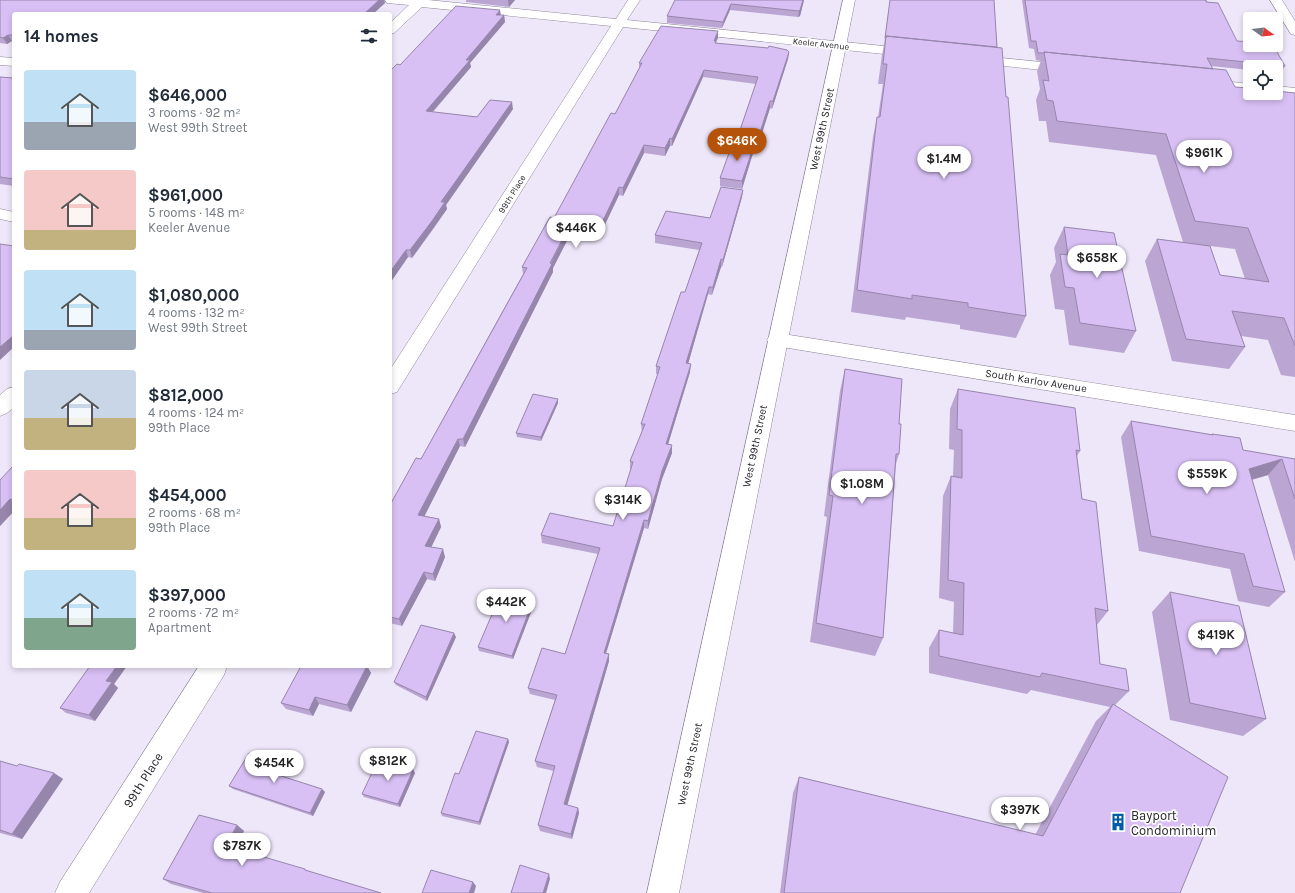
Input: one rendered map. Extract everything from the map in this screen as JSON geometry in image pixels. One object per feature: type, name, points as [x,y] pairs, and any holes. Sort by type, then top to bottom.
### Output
[{"type":"street","name":"Keeler Avenue","points":[[391,0],[420,1],[927,55]]},
{"type":"street","name":"99th Place","points":[[392,384],[634,0]]},
{"type":"street","name":"West 99th Street","points":[[663,893],[849,0]]},
{"type":"street","points":[[1275,0],[1289,1]]},
{"type":"street","points":[[1275,0],[1295,31]]},
{"type":"street","points":[[392,28],[420,1]]},
{"type":"street","points":[[958,58],[1081,71]]},
{"type":"street","points":[[0,61],[12,62]]},
{"type":"street","points":[[1189,82],[1243,87]]},
{"type":"street","points":[[1283,91],[1295,92]]},
{"type":"street","points":[[0,214],[12,217]]},
{"type":"street","name":"South Karlov Avenue","points":[[777,340],[1295,423]]},
{"type":"street","points":[[0,408],[12,396]]},
{"type":"street","name":"99th Place","points":[[71,893],[213,668]]},
{"type":"building","points":[[0,0],[379,0],[366,12],[12,12],[12,35],[8,35],[3,38],[0,37]]},
{"type":"building","points":[[675,0],[803,0],[799,11],[731,4],[723,22],[667,16]]},
{"type":"building","points":[[890,0],[994,0],[997,47],[886,36],[885,38]]},
{"type":"building","points":[[1025,0],[1206,0],[1206,2],[1218,3],[1237,41],[1243,41],[1243,52],[1277,52],[1282,60],[1243,60],[1243,62],[1207,58],[1213,69],[1044,52],[1038,53],[1036,41],[1031,41]]},
{"type":"building","points":[[456,6],[500,10],[496,15],[504,15],[466,60],[470,60],[426,111],[477,117],[490,100],[512,102],[441,202],[445,202],[432,221],[410,250],[406,250],[392,269],[392,69],[397,64],[400,65]]},
{"type":"building","points":[[661,26],[718,31],[714,41],[716,41],[715,43],[768,48],[769,46],[787,50],[789,52],[773,101],[770,101],[758,139],[738,136],[758,77],[704,70],[672,139],[670,138],[665,148],[644,145],[623,188],[619,187],[599,229],[570,225],[550,263],[552,264],[463,439],[458,439],[418,515],[439,519],[425,546],[443,549],[433,574],[424,572],[399,619],[392,617],[392,501],[416,458],[421,459],[527,268],[522,267],[550,217],[554,218],[611,113],[615,114],[642,63],[639,63]]},
{"type":"building","points":[[886,36],[1002,48],[1006,97],[1008,97],[1026,316],[968,307],[968,303],[912,295],[912,299],[857,290],[877,117],[880,117],[887,64],[883,64]]},
{"type":"building","points":[[1044,52],[1226,70],[1235,87],[1243,88],[1243,100],[1283,100],[1283,92],[1295,93],[1295,346],[1284,318],[1232,311],[1245,347],[1186,339],[1157,239],[1210,246],[1220,275],[1269,282],[1248,228],[1195,221],[1166,134],[1057,121],[1053,101],[1047,100],[1043,80],[1049,81]]},
{"type":"building","points":[[0,77],[12,78],[12,179],[0,177]]},
{"type":"building","points":[[733,142],[754,145],[742,181],[720,178]]},
{"type":"building","points":[[721,187],[743,190],[723,260],[721,259],[713,287],[709,287],[686,363],[691,364],[666,444],[672,445],[662,471],[648,521],[644,520],[604,653],[609,654],[564,804],[578,808],[571,834],[538,825],[555,766],[535,761],[557,695],[528,688],[542,648],[565,654],[600,548],[541,535],[550,513],[613,526],[633,462],[630,461],[645,424],[641,424],[660,367],[656,366],[681,292],[685,292],[702,243],[655,235],[666,211],[710,218]]},
{"type":"building","points":[[1064,227],[1114,233],[1136,331],[1080,323],[1074,288],[1065,287],[1060,254],[1068,255]]},
{"type":"building","points":[[0,244],[12,246],[12,337],[0,347]]},
{"type":"building","points":[[845,369],[902,379],[899,454],[896,454],[883,638],[816,623],[833,496],[829,495]]},
{"type":"building","points":[[958,389],[1075,408],[1080,451],[1076,450],[1082,499],[1096,502],[1108,611],[1095,608],[1100,664],[1126,669],[1129,691],[1042,673],[1040,677],[939,656],[939,630],[963,635],[964,583],[948,580],[951,476],[962,478],[962,430],[957,429]]},
{"type":"building","points":[[533,394],[558,399],[541,437],[516,433]]},
{"type":"building","points":[[1131,421],[1240,438],[1243,450],[1295,459],[1295,499],[1282,459],[1249,469],[1285,592],[1253,586],[1244,554],[1151,536]]},
{"type":"building","points":[[12,467],[12,500],[10,499],[0,510],[0,480]]},
{"type":"building","points":[[502,591],[534,598],[512,656],[478,647]]},
{"type":"building","points":[[1170,592],[1239,606],[1266,719],[1190,703]]},
{"type":"building","points":[[421,625],[454,633],[426,697],[394,682]]},
{"type":"building","points":[[89,668],[116,668],[106,681],[112,682],[89,715],[60,708]]},
{"type":"building","points":[[300,668],[366,668],[347,705],[315,697],[309,710],[281,703]]},
{"type":"building","name":"Bayport Condominium","points":[[1113,704],[1228,777],[1180,893],[784,893],[799,777],[1043,836]]},
{"type":"building","points":[[476,731],[508,739],[479,822],[441,813],[455,773],[459,774]]},
{"type":"building","points":[[249,753],[278,762],[272,773],[322,789],[310,813],[229,786]]},
{"type":"building","points":[[378,760],[413,770],[398,804],[362,794]]},
{"type":"building","points":[[0,761],[54,773],[12,834],[0,830]]},
{"type":"building","points":[[199,815],[237,825],[226,846],[381,893],[212,893],[163,879]]},
{"type":"building","points":[[520,865],[549,874],[543,893],[511,893]]},
{"type":"building","points":[[431,870],[473,882],[469,893],[422,893]]},
{"type":"place","name":"Bayport Condominium","points":[[1118,822]]}]
